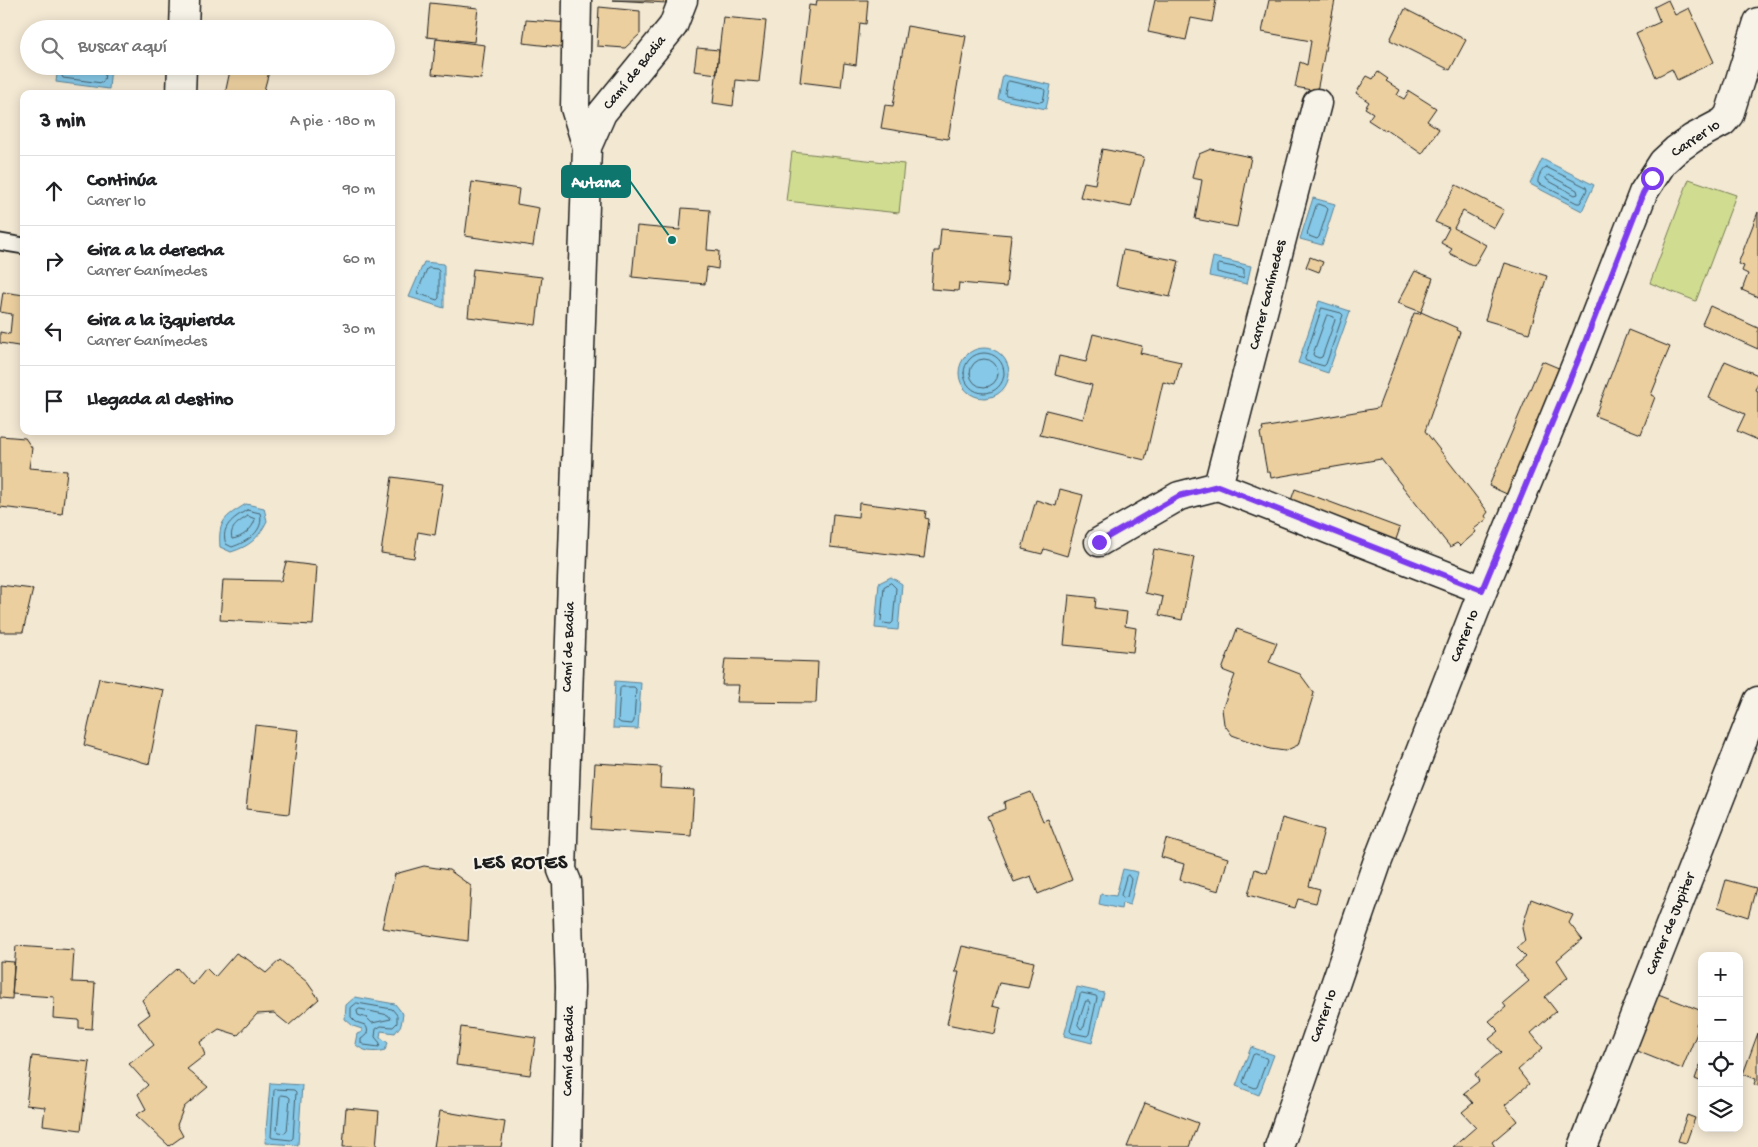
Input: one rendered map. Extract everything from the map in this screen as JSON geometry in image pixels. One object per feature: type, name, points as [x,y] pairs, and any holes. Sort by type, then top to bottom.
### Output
[{"type":"street","points":[[184,20],[185,0]]},
{"type":"street","name":"Camí de Badia","points":[[566,1147],[570,986],[567,882],[562,870],[587,147],[575,108],[577,0]]},
{"type":"street","name":"Camí de Badia","points":[[587,147],[602,113],[673,26],[683,0]]},
{"type":"street","name":"Carrer Io","points":[[1279,1147],[1377,863],[1482,590],[1580,355],[1643,193],[1663,162],[1693,138],[1724,122],[1729,114],[1758,22]]},
{"type":"street","points":[[181,90],[182,75]]},
{"type":"street","name":"Carrer Ganímedes","points":[[1218,486],[1317,104]]},
{"type":"street","points":[[1099,542],[1179,496],[1218,486],[1482,590]]},
{"type":"street","name":"Carrer de Jupiter","points":[[1583,1147],[1758,701]]},
{"type":"lane","points":[[0,242],[20,245]]},
{"type":"green space","points":[[792,152],[904,164],[899,213],[786,201]]},
{"type":"green space","points":[[1689,179],[1736,195],[1696,301],[1650,283]]},
{"type":"water","points":[[57,75],[110,75],[109,89],[56,82]]},
{"type":"water","points":[[1003,75],[1051,85],[1046,109],[998,99]]},
{"type":"water","points":[[1542,159],[1594,185],[1582,211],[1530,184]]},
{"type":"water","points":[[1313,198],[1335,204],[1322,245],[1300,239]]},
{"type":"water","points":[[1213,257],[1251,266],[1247,284],[1209,276]]},
{"type":"water","points":[[424,262],[444,264],[444,308],[409,297]]},
{"type":"water","points":[[1319,301],[1350,311],[1328,373],[1298,363]]},
{"type":"water","points":[[984,348],[994,350],[1002,355],[1007,363],[1009,373],[1007,383],[1002,391],[994,396],[984,398],[974,396],[966,391],[961,383],[959,373],[961,363],[966,355],[974,350]]},
{"type":"water","points":[[246,504],[264,508],[267,521],[253,541],[231,552],[220,547],[220,531],[224,520]]},
{"type":"water","points":[[891,577],[902,584],[898,630],[875,628],[879,583]]},
{"type":"water","points":[[615,681],[641,683],[638,729],[613,728]]},
{"type":"water","points":[[1123,869],[1138,872],[1130,905],[1122,903],[1121,909],[1099,904],[1101,894],[1116,896]]},
{"type":"water","points":[[1077,987],[1104,993],[1092,1043],[1064,1036]]},
{"type":"water","points":[[355,997],[395,1004],[403,1014],[401,1025],[395,1033],[381,1031],[380,1037],[388,1043],[385,1050],[369,1051],[355,1044],[357,1034],[362,1032],[362,1029],[353,1026],[345,1019],[346,1005]]},
{"type":"water","points":[[1251,1047],[1274,1055],[1259,1095],[1236,1086]]},
{"type":"water","points":[[270,1083],[302,1085],[298,1145],[265,1143]]},
{"type":"building","points":[[612,0],[667,0],[667,3]]},
{"type":"building","points":[[817,0],[868,0],[866,24],[860,23],[856,65],[844,63],[841,87],[800,82],[809,5],[816,6]]},
{"type":"building","points":[[1155,0],[1216,0],[1212,22],[1191,18],[1186,40],[1148,32]]},
{"type":"building","points":[[1269,0],[1335,0],[1317,91],[1295,87],[1300,62],[1307,65],[1311,41],[1262,32]]},
{"type":"building","points":[[1668,0],[1675,15],[1689,8],[1714,62],[1677,80],[1672,69],[1656,77],[1636,33],[1660,22],[1654,7]]},
{"type":"building","points":[[430,3],[478,8],[474,42],[427,37]]},
{"type":"building","points":[[599,7],[640,11],[640,34],[625,48],[597,46]]},
{"type":"building","points":[[1405,9],[1466,40],[1450,70],[1390,40]]},
{"type":"building","points":[[723,17],[766,21],[759,82],[736,80],[733,106],[713,103]]},
{"type":"building","points":[[526,20],[569,23],[567,48],[523,43]]},
{"type":"building","points":[[907,26],[966,36],[948,139],[881,128],[885,105],[893,106]]},
{"type":"building","points":[[436,39],[485,45],[481,79],[432,74]]},
{"type":"building","points":[[697,48],[719,50],[717,74],[694,71]]},
{"type":"building","points":[[1378,72],[1388,79],[1386,81],[1400,90],[1397,95],[1404,99],[1409,91],[1436,108],[1427,121],[1439,129],[1422,154],[1386,129],[1385,131],[1368,120],[1373,113],[1365,108],[1369,102],[1356,93],[1367,76],[1373,79]]},
{"type":"building","points":[[229,75],[268,75],[264,90],[226,90]]},
{"type":"building","points":[[1102,149],[1144,157],[1131,207],[1080,197],[1084,182],[1095,184]]},
{"type":"building","points":[[1211,149],[1251,157],[1237,227],[1195,219],[1202,180],[1192,178],[1196,160],[1199,154]]},
{"type":"building","points":[[472,182],[519,189],[517,204],[539,208],[533,246],[465,236]]},
{"type":"building","points":[[1456,185],[1504,210],[1494,228],[1463,211],[1454,228],[1486,245],[1474,266],[1449,253],[1452,249],[1441,243],[1449,228],[1435,222]]},
{"type":"building","points":[[682,208],[710,210],[707,250],[719,251],[718,269],[707,267],[705,284],[632,277],[637,226],[680,230]]},
{"type":"building","points":[[1758,212],[1758,297],[1742,290],[1748,274],[1742,271],[1744,266],[1738,264]]},
{"type":"building","points":[[941,229],[1011,235],[1006,287],[959,283],[958,291],[931,289],[934,251],[939,251]]},
{"type":"building","points":[[1123,250],[1179,261],[1170,297],[1116,286]]},
{"type":"building","points":[[1310,257],[1323,262],[1319,272],[1306,267]]},
{"type":"building","points":[[1505,263],[1547,276],[1529,333],[1485,320],[1498,277],[1500,278]]},
{"type":"building","points":[[473,269],[542,277],[536,325],[468,317]]},
{"type":"building","points":[[1415,271],[1433,278],[1421,312],[1398,303]]},
{"type":"building","points":[[3,292],[20,294],[20,346],[0,343],[0,332],[10,334],[12,314],[0,312]]},
{"type":"building","points":[[1710,306],[1758,328],[1758,349],[1702,324]]},
{"type":"building","points":[[1421,312],[1457,328],[1456,330],[1460,332],[1425,431],[1488,512],[1485,516],[1487,519],[1474,529],[1476,532],[1460,546],[1457,543],[1450,547],[1381,459],[1271,478],[1270,472],[1267,472],[1260,433],[1263,431],[1262,428],[1378,408],[1414,313],[1420,314]]},
{"type":"building","points":[[1628,330],[1670,347],[1651,395],[1655,397],[1641,434],[1595,416]]},
{"type":"building","points":[[1093,334],[1142,346],[1140,353],[1181,362],[1175,385],[1163,382],[1145,460],[1040,435],[1046,410],[1083,419],[1092,385],[1055,375],[1059,356],[1086,362]]},
{"type":"building","points":[[1542,361],[1561,369],[1509,495],[1489,486]]},
{"type":"building","points":[[1725,361],[1758,375],[1758,383],[1755,390],[1758,391],[1758,440],[1737,431],[1745,414],[1709,398]]},
{"type":"building","points":[[0,436],[25,438],[32,448],[29,468],[67,471],[62,514],[0,507]]},
{"type":"building","points":[[392,477],[443,484],[435,535],[418,532],[414,558],[381,553]]},
{"type":"building","points":[[1060,489],[1083,495],[1067,556],[1044,549],[1042,554],[1022,549],[1036,500],[1056,506]]},
{"type":"building","points":[[1295,489],[1400,528],[1394,545],[1289,506]]},
{"type":"building","points":[[859,503],[926,511],[925,518],[929,519],[924,558],[830,547],[833,514],[858,517]]},
{"type":"building","points":[[1154,549],[1194,557],[1182,620],[1159,615],[1163,597],[1145,593]]},
{"type":"building","points":[[286,562],[317,566],[313,625],[220,620],[223,580],[281,581]]},
{"type":"building","points":[[0,585],[33,589],[23,632],[0,632]]},
{"type":"building","points":[[1069,595],[1096,598],[1095,608],[1127,612],[1125,626],[1136,628],[1133,652],[1064,645]]},
{"type":"building","points":[[1237,629],[1277,643],[1269,662],[1300,674],[1314,693],[1298,745],[1285,751],[1270,749],[1232,735],[1224,724],[1222,709],[1235,675],[1222,670]]},
{"type":"building","points":[[725,659],[818,662],[816,703],[737,702],[739,685],[722,685]]},
{"type":"building","points":[[99,678],[164,690],[149,764],[84,745]]},
{"type":"building","points":[[255,725],[298,730],[289,814],[246,809]]},
{"type":"building","points":[[595,763],[661,767],[660,788],[694,790],[691,836],[591,829]]},
{"type":"building","points":[[1031,792],[1043,821],[1048,819],[1072,880],[1038,894],[1031,876],[1014,882],[987,816],[1005,809],[1004,802]]},
{"type":"building","points":[[1282,818],[1324,830],[1309,886],[1320,889],[1316,903],[1298,899],[1295,908],[1248,895],[1255,869],[1267,873]]},
{"type":"building","points":[[1166,839],[1228,858],[1219,891],[1180,880],[1184,864],[1161,857]]},
{"type":"building","points":[[424,866],[449,870],[471,886],[468,941],[382,928],[395,874]]},
{"type":"building","points":[[1726,880],[1756,888],[1748,917],[1718,907]]},
{"type":"building","points":[[1531,899],[1573,915],[1569,923],[1582,939],[1557,960],[1568,977],[1545,997],[1556,1011],[1531,1033],[1543,1048],[1518,1070],[1529,1084],[1505,1105],[1517,1121],[1492,1142],[1495,1147],[1453,1147],[1476,1127],[1462,1112],[1473,1103],[1464,1093],[1479,1081],[1475,1074],[1501,1052],[1489,1039],[1499,1031],[1489,1021],[1506,1007],[1503,1003],[1529,981],[1515,966],[1526,957],[1517,948],[1525,941],[1522,928]]},
{"type":"building","points":[[16,946],[74,950],[72,982],[95,983],[92,1029],[79,1028],[79,1020],[53,1018],[54,997],[12,994]]},
{"type":"building","points":[[962,946],[1034,962],[1028,988],[999,983],[992,1006],[1000,1008],[995,1034],[947,1024],[959,972],[955,972]]},
{"type":"building","points":[[236,953],[266,973],[280,960],[307,982],[319,999],[289,1025],[274,1013],[257,1014],[238,1035],[219,1029],[200,1042],[205,1055],[187,1069],[208,1087],[184,1107],[177,1125],[183,1136],[169,1146],[136,1115],[146,1109],[138,1094],[148,1085],[129,1064],[154,1045],[138,1023],[150,1014],[142,1000],[177,968],[192,985],[206,968],[215,977]]},
{"type":"building","points":[[0,961],[14,962],[12,999],[0,998]]},
{"type":"building","points":[[1653,992],[1698,1009],[1696,1025],[1698,1026],[1698,1031],[1682,1069],[1629,1048]]},
{"type":"building","points":[[461,1027],[536,1038],[530,1075],[456,1065]]},
{"type":"building","points":[[1758,1033],[1758,1086],[1754,1084],[1756,1079],[1743,1074]]},
{"type":"building","points":[[32,1056],[90,1062],[81,1130],[43,1125],[45,1107],[26,1105]]},
{"type":"building","points":[[1145,1103],[1198,1123],[1189,1147],[1127,1147]]},
{"type":"building","points":[[346,1108],[379,1111],[376,1147],[343,1147]]},
{"type":"building","points":[[440,1111],[505,1122],[501,1147],[434,1147]]},
{"type":"building","points":[[1687,1115],[1695,1118],[1686,1143],[1678,1141]]},
{"type":"place","name":"Autana","points":[[672,240]]},
{"type":"district","name":"LES ROTES","points":[[521,864]]},
{"type":"route","points":[[1099,542],[1179,496],[1218,486],[1482,590],[1580,355],[1643,193],[1652,178]]}]
